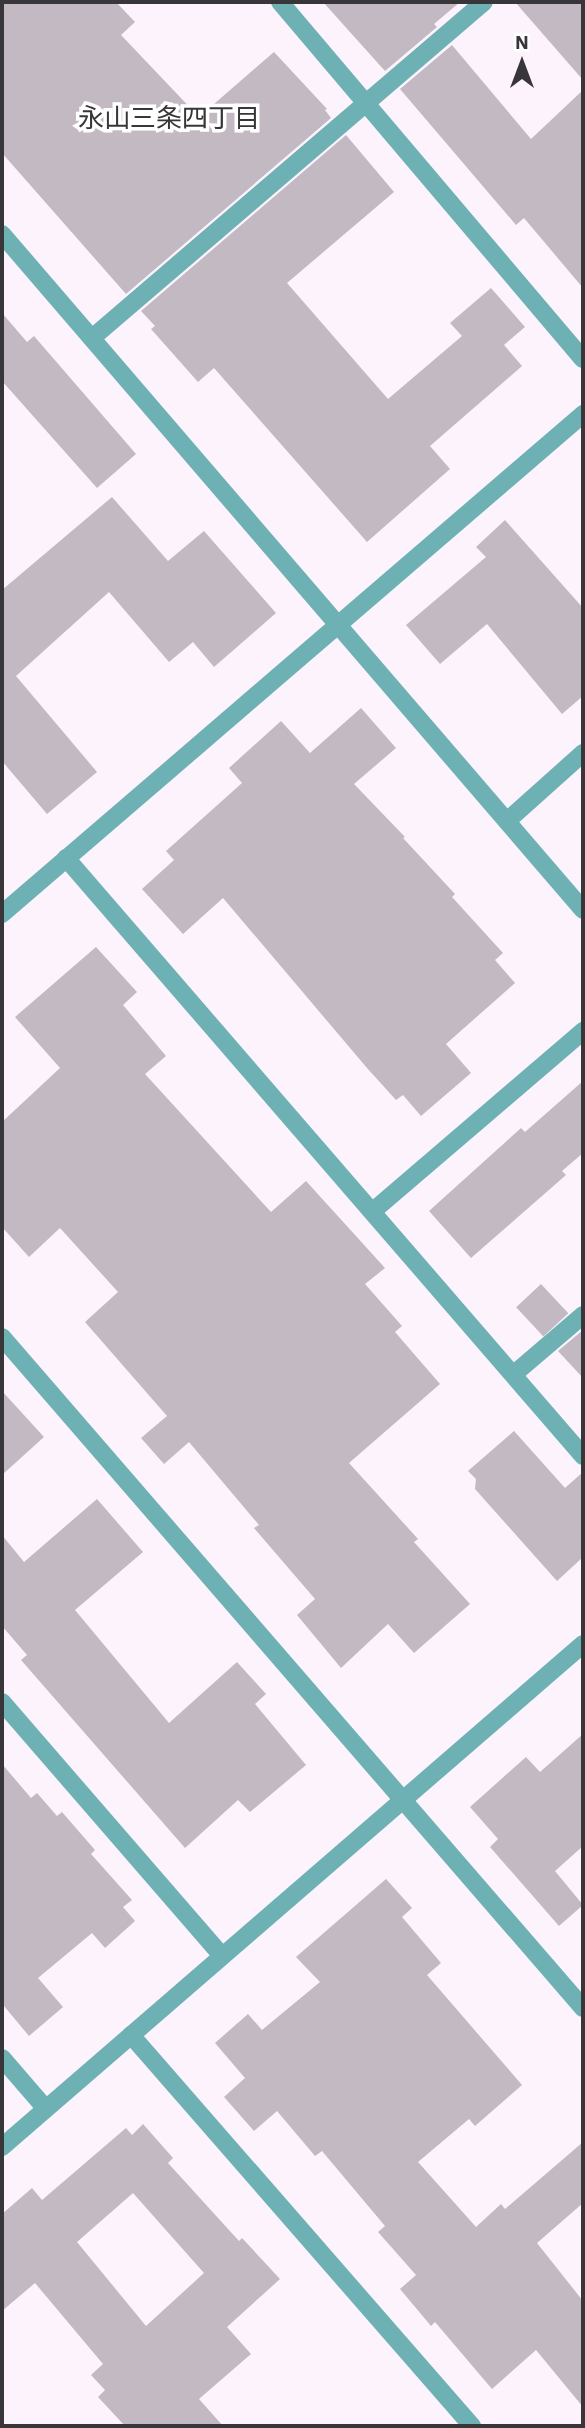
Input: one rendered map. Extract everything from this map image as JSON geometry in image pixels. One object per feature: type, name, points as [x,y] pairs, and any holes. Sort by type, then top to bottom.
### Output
[{"type":"street","points":[[280,2],[583,359]]},
{"type":"street","points":[[92,338],[484,2]]},
{"type":"street","points":[[2,234],[583,910]]},
{"type":"street","points":[[2,914],[583,414]]},
{"type":"street","points":[[507,821],[583,753]]},
{"type":"street","points":[[66,858],[583,1455]]},
{"type":"street","points":[[373,1211],[583,1031]]},
{"type":"street","points":[[514,1374],[583,1315]]},
{"type":"street","points":[[2,1337],[583,2008]]},
{"type":"street","points":[[2,2147],[583,1644]]},
{"type":"street","points":[[2,1702],[222,1956]]},
{"type":"street","points":[[131,2035],[472,2426]]},
{"type":"street","points":[[2,2058],[46,2109]]},
{"type":"building","points":[[2,2],[116,2],[135,22],[121,35],[199,117],[274,52],[327,109],[325,110],[331,118],[126,294],[2,153]]},
{"type":"building","points":[[323,2],[460,2],[434,24],[437,27],[385,71]]},
{"type":"building","points":[[515,2],[583,2],[583,80]]},
{"type":"building","points":[[452,45],[531,139],[583,90],[583,288],[524,218],[516,225],[400,89]]},
{"type":"building","points":[[346,135],[394,192],[287,283],[388,399],[462,336],[450,323],[491,288],[525,327],[504,345],[522,366],[430,446],[450,469],[367,542],[214,368],[198,382],[151,329],[155,326],[141,311]]},
{"type":"building","points":[[2,313],[27,342],[34,336],[136,454],[97,488],[2,381]]},
{"type":"building","points":[[112,497],[168,561],[204,531],[276,613],[214,667],[193,642],[169,662],[109,592],[16,676],[97,772],[47,814],[2,761],[2,590]]},
{"type":"building","points":[[505,520],[583,608],[583,696],[562,714],[487,624],[440,664],[406,625],[486,557],[476,547]]},
{"type":"building","points":[[361,708],[396,748],[354,784],[405,837],[403,838],[455,894],[452,897],[503,953],[495,960],[515,983],[446,1044],[471,1073],[421,1116],[403,1095],[396,1100],[223,898],[183,934],[142,889],[174,860],[166,851],[242,783],[229,768],[281,721],[310,753]]},
{"type":"building","points":[[96,947],[137,992],[123,1005],[166,1056],[145,1074],[271,1212],[306,1181],[385,1268],[365,1284],[402,1326],[395,1332],[440,1384],[349,1463],[418,1539],[414,1542],[470,1604],[414,1653],[388,1624],[341,1668],[297,1615],[315,1599],[254,1528],[259,1525],[189,1442],[164,1464],[141,1438],[167,1416],[85,1322],[118,1292],[60,1228],[29,1257],[2,1227],[2,1122],[60,1068],[15,1017]]},
{"type":"building","points":[[583,1081],[583,1153],[562,1171],[566,1175],[471,1258],[429,1211],[521,1128],[525,1132]]},
{"type":"building","points":[[541,1284],[568,1313],[543,1336],[516,1307]]},
{"type":"building","points":[[583,1330],[583,1378],[558,1351]]},
{"type":"building","points":[[2,1391],[44,1437],[2,1475]]},
{"type":"building","points":[[514,1431],[565,1488],[583,1472],[583,1557],[557,1581],[475,1489],[476,1479],[468,1471]]},
{"type":"building","points":[[97,1499],[143,1552],[75,1610],[169,1723],[237,1662],[266,1694],[255,1704],[306,1765],[250,1812],[238,1800],[185,1848],[21,1660],[27,1655],[2,1626],[2,1535],[24,1562]]},
{"type":"building","points":[[583,1734],[583,1846],[555,1871],[583,1905],[559,1926],[490,1847],[498,1839],[470,1807],[526,1757],[540,1772]]},
{"type":"building","points":[[2,1764],[31,1798],[37,1793],[57,1816],[62,1812],[95,1850],[91,1854],[132,1900],[123,1907],[135,1921],[105,1948],[92,1933],[38,1978],[63,2007],[29,2036],[4,2006],[2,2008]]},
{"type":"building","points":[[386,1879],[412,1908],[402,1917],[441,1963],[427,1975],[522,2085],[475,2126],[469,2119],[418,2162],[476,2227],[501,2204],[505,2209],[583,2142],[583,2203],[537,2243],[583,2301],[583,2407],[536,2350],[492,2389],[435,2322],[431,2326],[400,2289],[416,2275],[378,2232],[385,2226],[322,2151],[315,2156],[277,2111],[254,2131],[224,2097],[245,2078],[215,2043],[248,2014],[262,2030],[320,1982],[296,1957]]},
{"type":"building","points":[[143,2124],[173,2158],[168,2163],[239,2241],[242,2238],[280,2279],[227,2327],[251,2354],[199,2399],[223,2426],[125,2426],[98,2397],[105,2390],[91,2375],[103,2364],[35,2283],[2,2311],[2,2214],[32,2188],[42,2200],[126,2128],[132,2135]],"holes":[[[133,2193],[204,2273],[146,2326],[77,2242]]]},
{"type":"district","name":"永山三条四丁目","points":[[169,118]]}]
